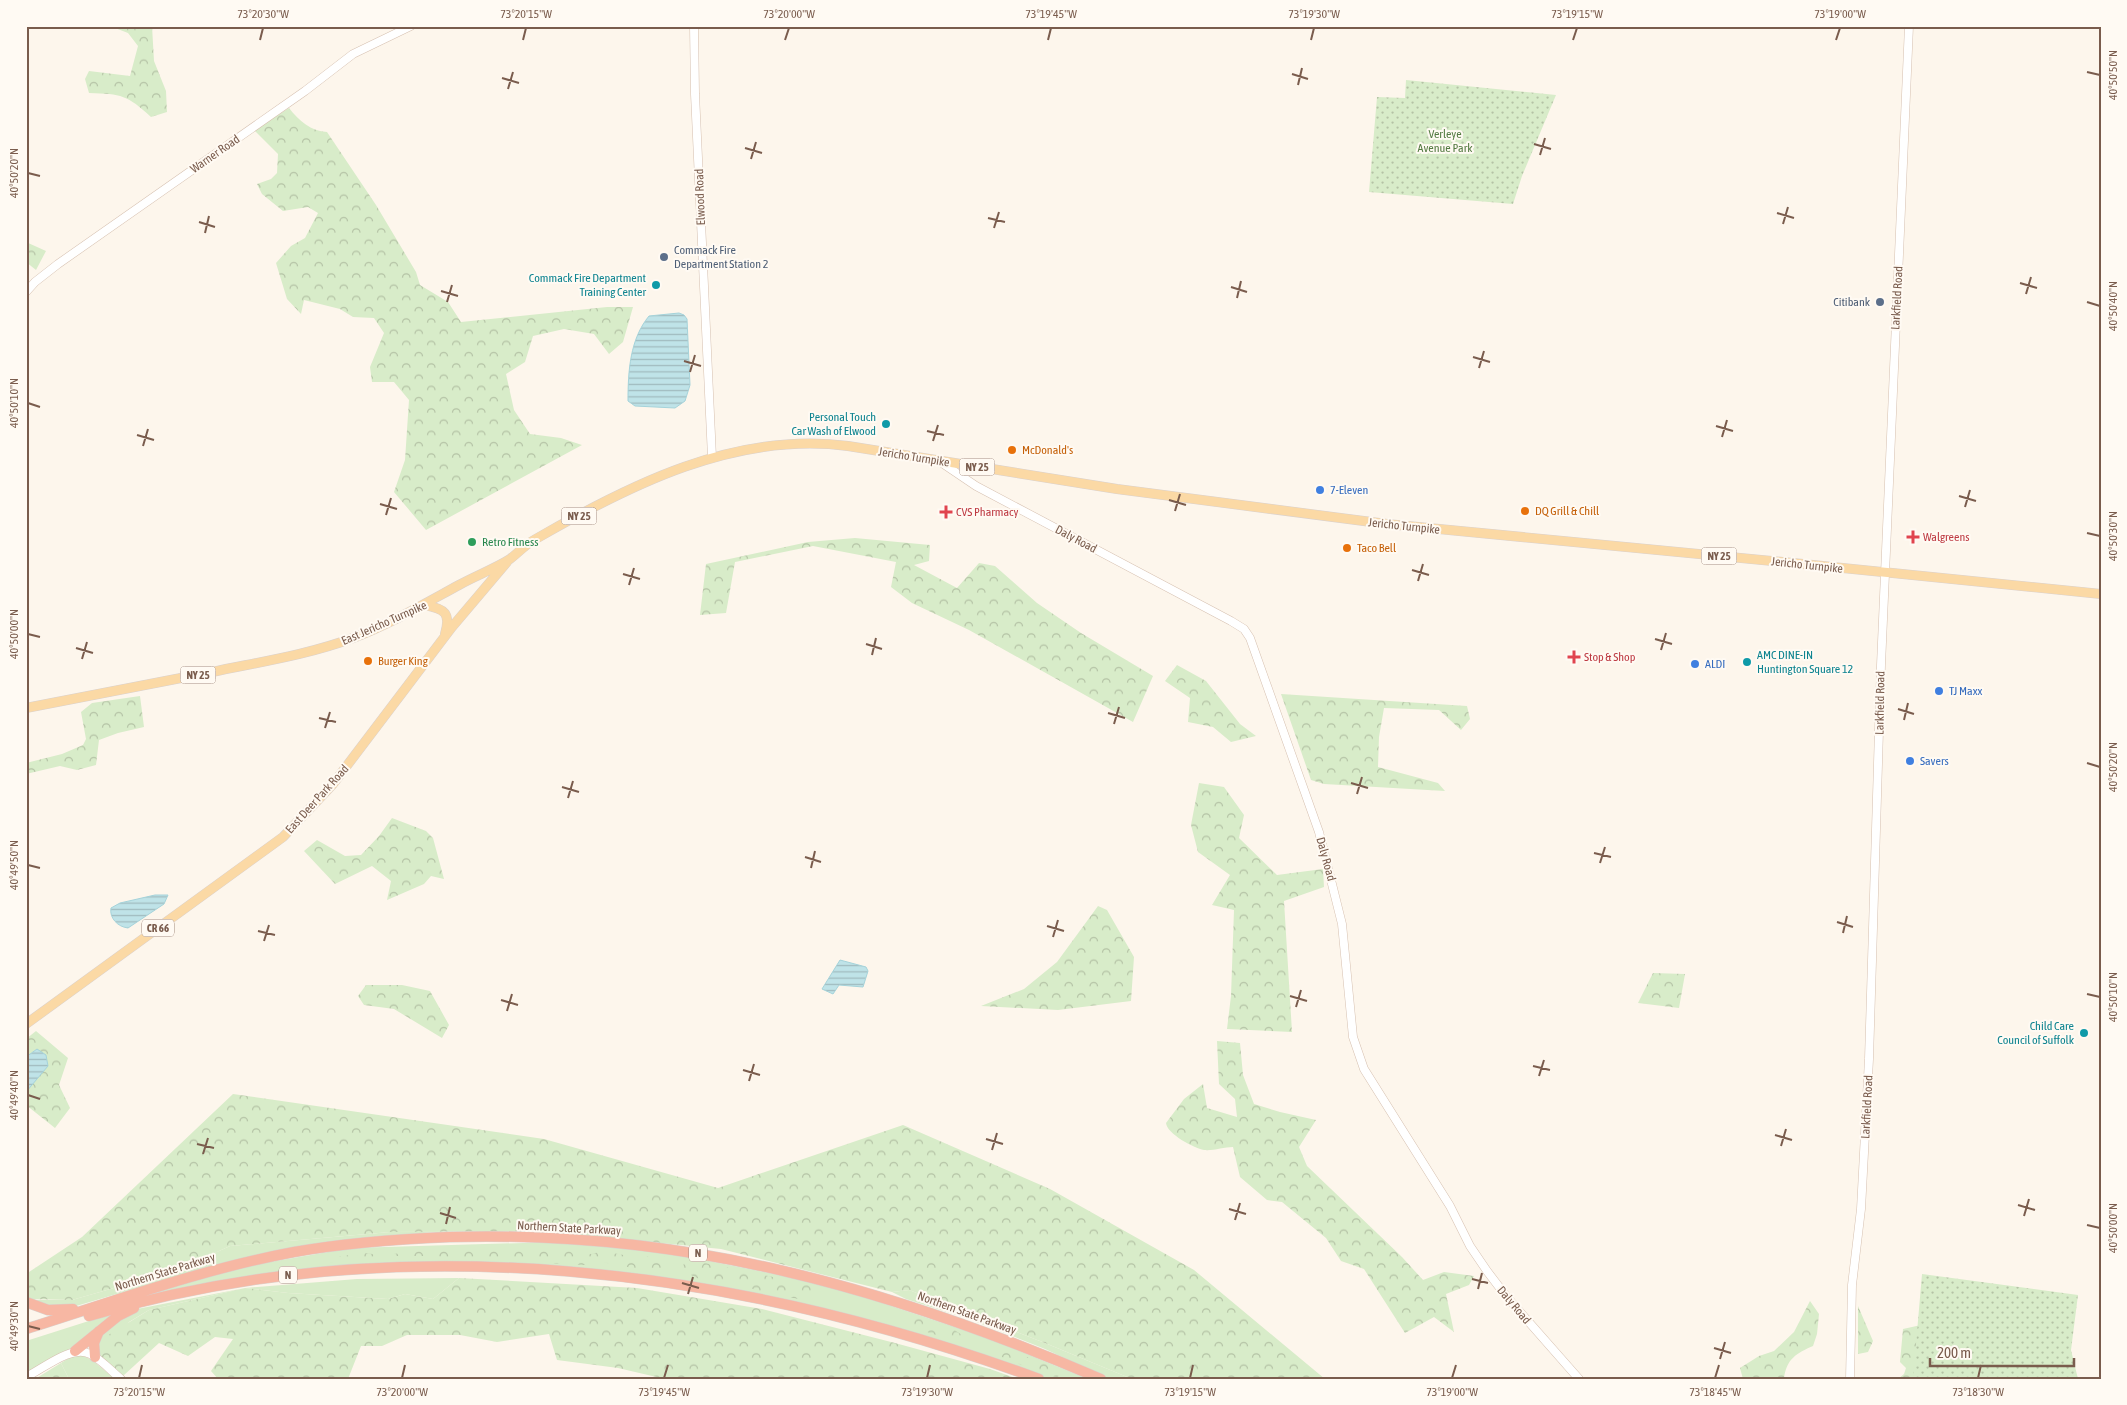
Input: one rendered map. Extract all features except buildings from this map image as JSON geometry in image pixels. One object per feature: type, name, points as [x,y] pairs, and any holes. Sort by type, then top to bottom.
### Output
[{"type":"highway","name":"Northern State Parkway","points":[[26,1329],[178,1280],[294,1252],[346,1245],[469,1237],[548,1238],[599,1241],[712,1255],[832,1282],[966,1325],[1101,1379]]},
{"type":"highway","name":"Northern State Parkway","points":[[26,1336],[102,1312],[184,1292],[305,1273],[383,1267],[488,1267],[593,1274],[715,1291],[826,1314],[945,1346],[1039,1379]]},
{"type":"highway","points":[[75,1351],[99,1331],[131,1309],[184,1292]]},
{"type":"highway","points":[[26,1302],[43,1309],[59,1311],[108,1302]]},
{"type":"highway","points":[[94,1357],[94,1344],[99,1331]]},
{"type":"main road","name":"Warner Road","points":[[26,292],[35,282],[58,264],[305,91],[353,54],[411,26]]},
{"type":"main road","name":"Elwood Road","points":[[694,26],[712,457]]},
{"type":"main road","name":"Larkfield Road","points":[[1850,1379],[1852,1285],[1861,1208],[1869,1068],[1885,573],[1909,26]]},
{"type":"main road","name":"Jericho Turnpike","points":[[712,457],[757,448],[818,443],[1117,489],[1387,524],[2101,594]]},
{"type":"main road","name":"East Jericho Turnpike","points":[[26,708],[319,650],[367,632],[425,605],[510,558],[532,541],[600,504],[673,471],[712,457]]},
{"type":"main road","name":"Daly Road","points":[[939,461],[970,482],[1244,629],[1250,638],[1324,848],[1342,924],[1353,1037],[1364,1069],[1450,1206],[1470,1246],[1487,1271],[1506,1296],[1579,1379]]},
{"type":"main road","name":"East Deer Park Road","points":[[26,1024],[283,837],[333,784],[444,636],[510,558]]},
{"type":"main road","points":[[425,605],[442,609],[445,612],[447,627],[444,636]]},
{"type":"main road","points":[[26,1377],[75,1351],[85,1352],[94,1357],[121,1379]]},
{"type":"green space","points":[[116,26],[152,26],[154,61],[166,91],[167,112],[151,117],[136,104],[123,97],[89,93],[85,79],[89,71],[130,76],[138,46],[128,33],[115,28]]},
{"type":"green space","name":"Verleye Avenue Park","points":[[1406,80],[1556,95],[1522,176],[1513,204],[1369,192],[1377,97],[1405,98]]},
{"type":"green space","points":[[289,108],[306,124],[316,130],[327,132],[376,205],[416,272],[420,285],[448,302],[461,322],[607,307],[633,307],[623,342],[609,354],[594,334],[564,329],[533,336],[525,362],[506,374],[514,410],[530,434],[561,438],[582,445],[426,530],[394,492],[405,460],[409,400],[394,382],[372,382],[370,367],[384,333],[374,318],[353,317],[340,309],[304,300],[301,314],[287,299],[276,263],[291,246],[305,238],[318,213],[308,207],[283,211],[262,194],[257,184],[271,179],[277,173],[278,154],[254,130]]},
{"type":"green space","points":[[26,242],[46,251],[36,270],[26,262]]},
{"type":"green space","points":[[855,538],[930,545],[929,561],[914,565],[957,588],[979,563],[995,566],[1037,603],[1081,633],[1153,676],[1133,722],[969,630],[912,603],[891,587],[896,562],[813,546],[735,562],[726,613],[700,615],[706,564],[808,542]]},
{"type":"green space","points":[[1177,665],[1206,681],[1240,724],[1256,736],[1231,742],[1213,727],[1188,722],[1190,698],[1165,681]]},
{"type":"green space","points":[[1281,694],[1467,706],[1470,719],[1461,730],[1439,710],[1384,708],[1379,737],[1378,767],[1438,783],[1445,791],[1324,784],[1311,780]]},
{"type":"green space","points":[[140,696],[144,727],[99,740],[96,765],[77,770],[60,766],[26,774],[26,763],[62,754],[83,745],[86,739],[81,712],[92,703]]},
{"type":"green space","points":[[1199,783],[1224,787],[1244,815],[1239,838],[1277,875],[1323,869],[1324,887],[1284,901],[1292,1032],[1227,1029],[1231,996],[1234,910],[1212,905],[1230,875],[1198,852],[1191,825]]},
{"type":"green space","points":[[392,818],[426,831],[433,838],[444,879],[431,876],[424,884],[387,900],[391,881],[372,866],[335,884],[304,851],[317,840],[345,856],[361,855],[379,836]]},
{"type":"green space","points":[[1098,906],[1107,910],[1134,957],[1131,1001],[1058,1010],[981,1006],[1024,989],[1057,962]]},
{"type":"green space","points":[[1653,973],[1685,974],[1679,1008],[1638,1003]]},
{"type":"green space","points":[[366,985],[402,985],[430,991],[449,1025],[442,1038],[394,1009],[364,1005],[358,996]]},
{"type":"green space","points":[[36,1031],[68,1058],[59,1085],[70,1108],[55,1128],[26,1105],[26,1092],[28,1091],[37,1049],[26,1057],[26,1039]]},
{"type":"green space","points":[[1217,1041],[1240,1043],[1243,1075],[1254,1104],[1316,1120],[1299,1147],[1307,1166],[1402,1257],[1423,1280],[1444,1272],[1474,1276],[1469,1285],[1446,1294],[1454,1332],[1434,1317],[1405,1333],[1364,1269],[1341,1261],[1326,1238],[1282,1202],[1267,1200],[1240,1177],[1233,1147],[1204,1150],[1188,1143],[1171,1132],[1166,1123],[1184,1099],[1203,1084],[1207,1108],[1237,1117],[1235,1099],[1219,1084]]},
{"type":"green space","points":[[233,1094],[544,1139],[718,1188],[903,1125],[1050,1189],[1194,1270],[1325,1379],[1132,1379],[909,1290],[892,1292],[721,1249],[540,1231],[390,1232],[230,1246],[180,1269],[72,1300],[26,1299],[26,1274],[82,1237]]},
{"type":"green space","points":[[446,1231],[344,1240],[208,1267],[66,1309],[28,1300],[72,1300],[180,1269],[230,1246],[390,1232]]},
{"type":"green space","points":[[555,1242],[684,1256],[825,1284],[988,1338],[1088,1379],[1044,1379],[761,1297],[480,1264],[198,1285],[135,1299],[172,1286],[252,1265],[351,1248]]},
{"type":"green space","points":[[489,1247],[559,1248],[577,1253],[592,1254],[602,1251],[640,1258],[655,1255],[676,1259],[672,1267],[650,1270],[607,1263],[595,1263],[592,1267],[585,1265],[435,1256],[394,1256],[393,1254]]},
{"type":"green space","points":[[364,1253],[381,1255],[366,1259],[338,1262],[315,1260]]},
{"type":"green space","points":[[685,1259],[808,1284],[815,1286],[818,1293],[815,1298],[808,1301],[759,1291],[736,1283],[701,1280],[687,1273],[683,1267]]},
{"type":"green space","points":[[1922,1274],[2078,1295],[2071,1350],[2078,1379],[1913,1379]]},
{"type":"green space","points":[[459,1278],[433,1299],[405,1294],[388,1299],[288,1293],[245,1288],[357,1279]]},
{"type":"green space","points":[[459,1278],[637,1288],[762,1309],[895,1343],[990,1369],[1018,1379],[665,1379],[618,1368],[557,1360],[549,1334],[497,1342],[460,1335],[407,1335],[382,1346],[361,1346],[348,1379],[218,1379],[211,1371],[233,1339],[215,1337],[188,1356],[159,1343],[123,1376],[101,1360],[105,1337],[149,1310],[245,1288],[288,1293],[388,1299],[405,1294],[433,1299]]},
{"type":"green space","points":[[245,1288],[149,1310],[129,1322],[101,1360],[98,1356],[98,1340],[107,1329],[137,1309]]},
{"type":"green space","points":[[909,1290],[1132,1379],[1109,1379],[1045,1349],[969,1319],[906,1299],[892,1292]]},
{"type":"green space","points":[[1810,1301],[1819,1314],[1817,1334],[1813,1346],[1793,1358],[1787,1366],[1784,1379],[1743,1379],[1740,1368],[1759,1356],[1774,1351],[1794,1332]]},
{"type":"green space","points":[[1858,1306],[1873,1341],[1868,1352],[1858,1354]]},
{"type":"green space","points":[[117,1312],[118,1315],[65,1353],[26,1375],[26,1341]]},
{"type":"green space","points":[[899,1312],[953,1329],[962,1335],[965,1342],[960,1343],[900,1323],[896,1316]]},
{"type":"green space","points":[[1921,1325],[1916,1379],[1898,1379],[1904,1374],[1906,1368],[1900,1362],[1903,1329]]},
{"type":"green space","points":[[997,1349],[1005,1349],[1060,1369],[1064,1373],[1057,1377],[1046,1375],[997,1355]]},
{"type":"green space","points":[[81,1355],[92,1360],[115,1379],[69,1379],[61,1363],[72,1356]]},
{"type":"green space","points":[[61,1363],[69,1379],[35,1379]]},
{"type":"water","points":[[679,313],[687,319],[690,385],[685,401],[675,408],[635,406],[628,401],[628,390],[631,356],[638,335],[649,316]]},
{"type":"water","points":[[155,895],[168,895],[164,904],[128,928],[121,926],[111,915],[111,908],[120,903]]},
{"type":"water","points":[[840,960],[866,967],[868,971],[863,987],[839,985],[833,994],[822,989]]},
{"type":"water","points":[[37,1049],[46,1055],[48,1066],[26,1092],[26,1057]]},
{"type":"place","name":"Commack Fire Department Station 2","points":[[664,257]]},
{"type":"place","name":"Commack Fire Department Training Center","points":[[656,285]]},
{"type":"place","name":"Citibank","points":[[1880,302]]},
{"type":"place","name":"Personal Touch Car Wash of Elwood","points":[[886,424]]},
{"type":"place","name":"McDonald's","points":[[1012,450]]},
{"type":"place","name":"7-Eleven","points":[[1320,490]]},
{"type":"place","name":"DQ Grill & Chill","points":[[1525,511]]},
{"type":"place","name":"CVS Pharmacy","points":[[946,512]]},
{"type":"place","name":"Walgreens","points":[[1913,537]]},
{"type":"place","name":"Retro Fitness","points":[[472,542]]},
{"type":"place","name":"Taco Bell","points":[[1347,548]]},
{"type":"place","name":"Stop & Shop","points":[[1574,657]]},
{"type":"place","name":"Burger King","points":[[368,661]]},
{"type":"place","name":"AMC DINE-IN Huntington Square 12","points":[[1747,662]]},
{"type":"place","name":"ALDI","points":[[1695,664]]},
{"type":"place","name":"TJ Maxx","points":[[1939,691]]},
{"type":"place","name":"Savers","points":[[1910,761]]},
{"type":"place","name":"Child Care Council of Suffolk","points":[[2084,1033]]}]
